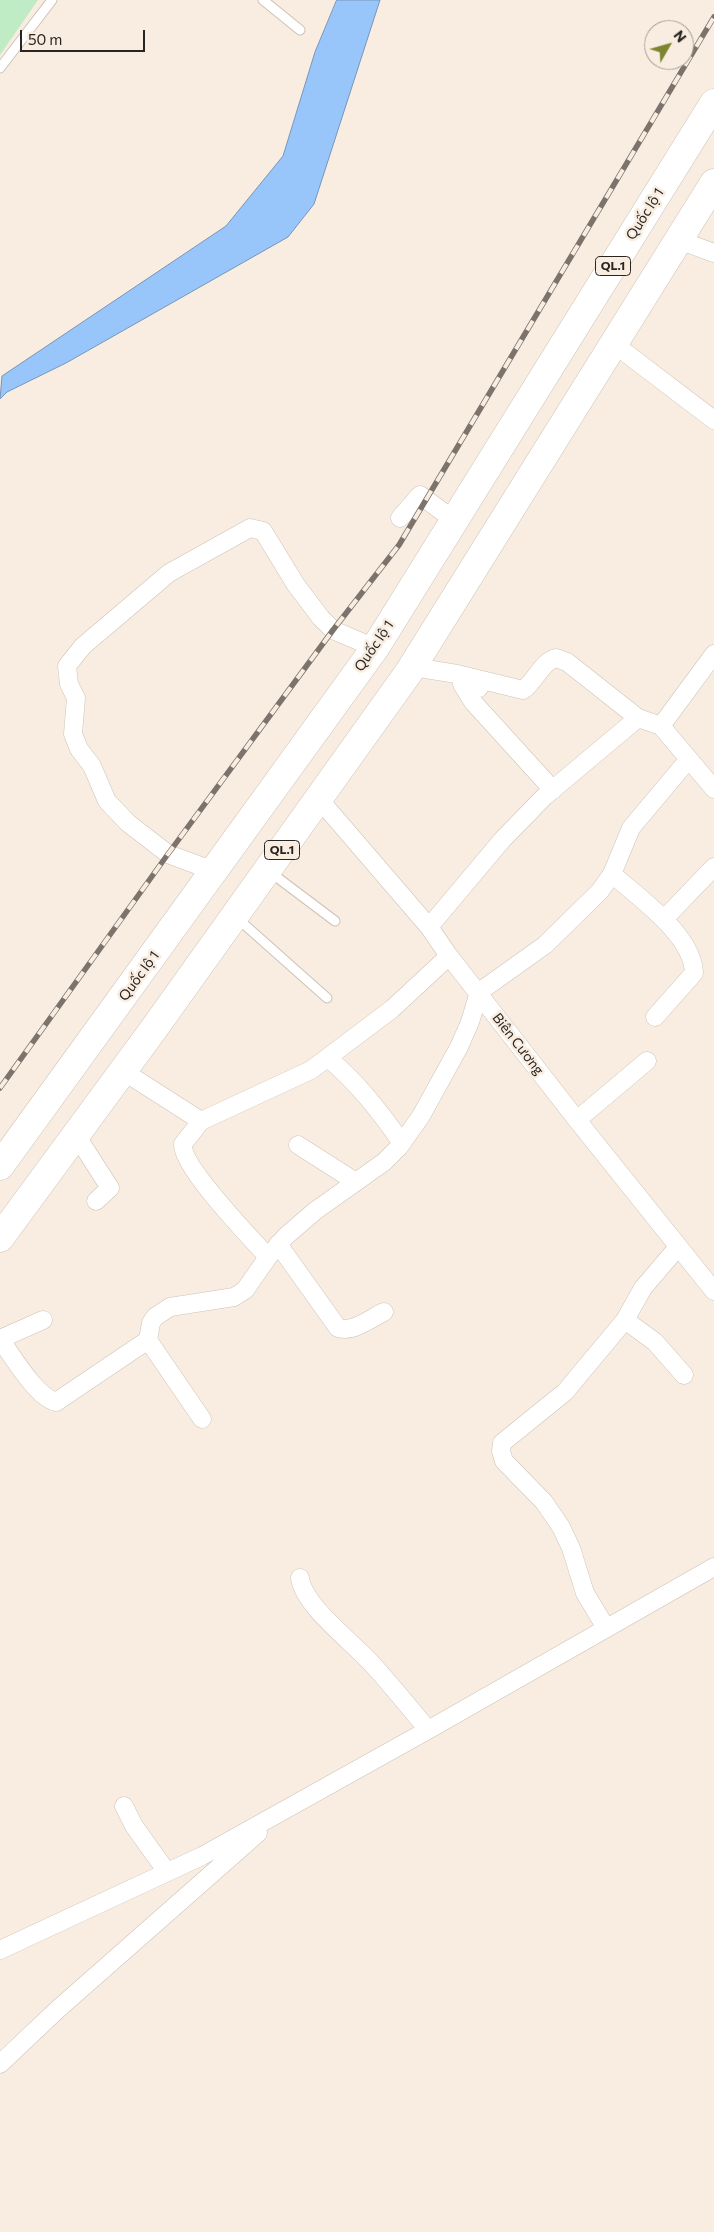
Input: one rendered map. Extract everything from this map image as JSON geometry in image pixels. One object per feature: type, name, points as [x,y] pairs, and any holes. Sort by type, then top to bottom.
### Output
[{"type":"highway","name":"Quốc lộ 1","points":[[0,1166],[375,648],[714,103]]},
{"type":"highway","name":"QL.1","points":[[0,1238],[235,916],[413,666],[714,183]]},
{"type":"highway","points":[[512,429],[548,450]]},
{"type":"street","points":[[679,240],[714,254]]},
{"type":"street","points":[[614,344],[713,418]]},
{"type":"street","points":[[400,518],[420,495],[455,520]]},
{"type":"street","points":[[214,871],[168,854],[128,823],[107,801],[92,766],[79,749],[72,734],[76,698],[67,675],[69,661],[102,629],[169,573],[250,528],[263,531],[296,585],[332,630],[375,648]]},
{"type":"street","points":[[661,726],[714,654]]},
{"type":"street","points":[[413,666],[457,674],[523,690],[529,686],[547,662],[556,658],[567,662],[638,718],[661,726],[714,789]]},
{"type":"street","points":[[513,698],[462,684],[473,702],[552,790]]},
{"type":"street","points":[[429,927],[502,839],[552,790],[638,718]]},
{"type":"street","points":[[202,1419],[148,1340],[151,1323],[162,1311],[170,1307],[238,1295],[250,1284],[273,1250],[315,1211],[384,1162],[402,1143],[421,1116],[460,1047],[479,992],[562,930],[600,891],[612,874],[631,828],[688,760]]},
{"type":"street","name":"Biên Cương","points":[[319,799],[429,927],[449,956],[577,1120],[714,1291]]},
{"type":"street","points":[[664,919],[714,867]]},
{"type":"street","points":[[612,874],[664,919],[689,953],[694,964],[694,973],[655,1017]]},
{"type":"street","points":[[384,1312],[352,1328],[344,1330],[338,1328],[273,1250],[200,1178],[185,1157],[182,1144],[201,1122],[311,1070],[392,1009],[449,956]]},
{"type":"street","points":[[328,1058],[360,1087],[402,1143]]},
{"type":"street","points":[[577,1120],[647,1061]]},
{"type":"street","points":[[123,1071],[201,1122]]},
{"type":"street","points":[[76,1135],[110,1188],[96,1201]]},
{"type":"street","points":[[298,1145],[356,1182]]},
{"type":"street","points":[[606,1628],[585,1593],[571,1548],[561,1527],[544,1502],[504,1461],[500,1451],[502,1443],[511,1434],[543,1412],[565,1392],[625,1320],[643,1288],[678,1247]]},
{"type":"street","points":[[43,1320],[0,1339],[38,1389],[51,1401],[56,1402],[148,1340]]},
{"type":"street","points":[[625,1320],[656,1342],[684,1375]]},
{"type":"street","points":[[0,1950],[202,1856],[714,1567]]},
{"type":"street","points":[[300,1578],[302,1589],[328,1622],[372,1663],[428,1730]]},
{"type":"street","points":[[124,1806],[134,1826],[167,1872]]},
{"type":"street","points":[[0,2064],[57,2010],[282,1811]]},
{"type":"lane","points":[[0,68],[52,0]]},
{"type":"lane","points":[[264,0],[300,30]]},
{"type":"lane","points":[[267,870],[335,921]]},
{"type":"lane","points":[[235,916],[327,998]]},
{"type":"green space","points":[[0,0],[38,0],[0,55]]},
{"type":"water","points":[[337,0],[380,0],[314,204],[288,237],[66,363],[7,392],[0,399],[2,376],[226,226],[283,156],[315,52]]},
{"type":"railway","points":[[0,1088],[168,854],[333,630],[399,545],[714,17]]}]
